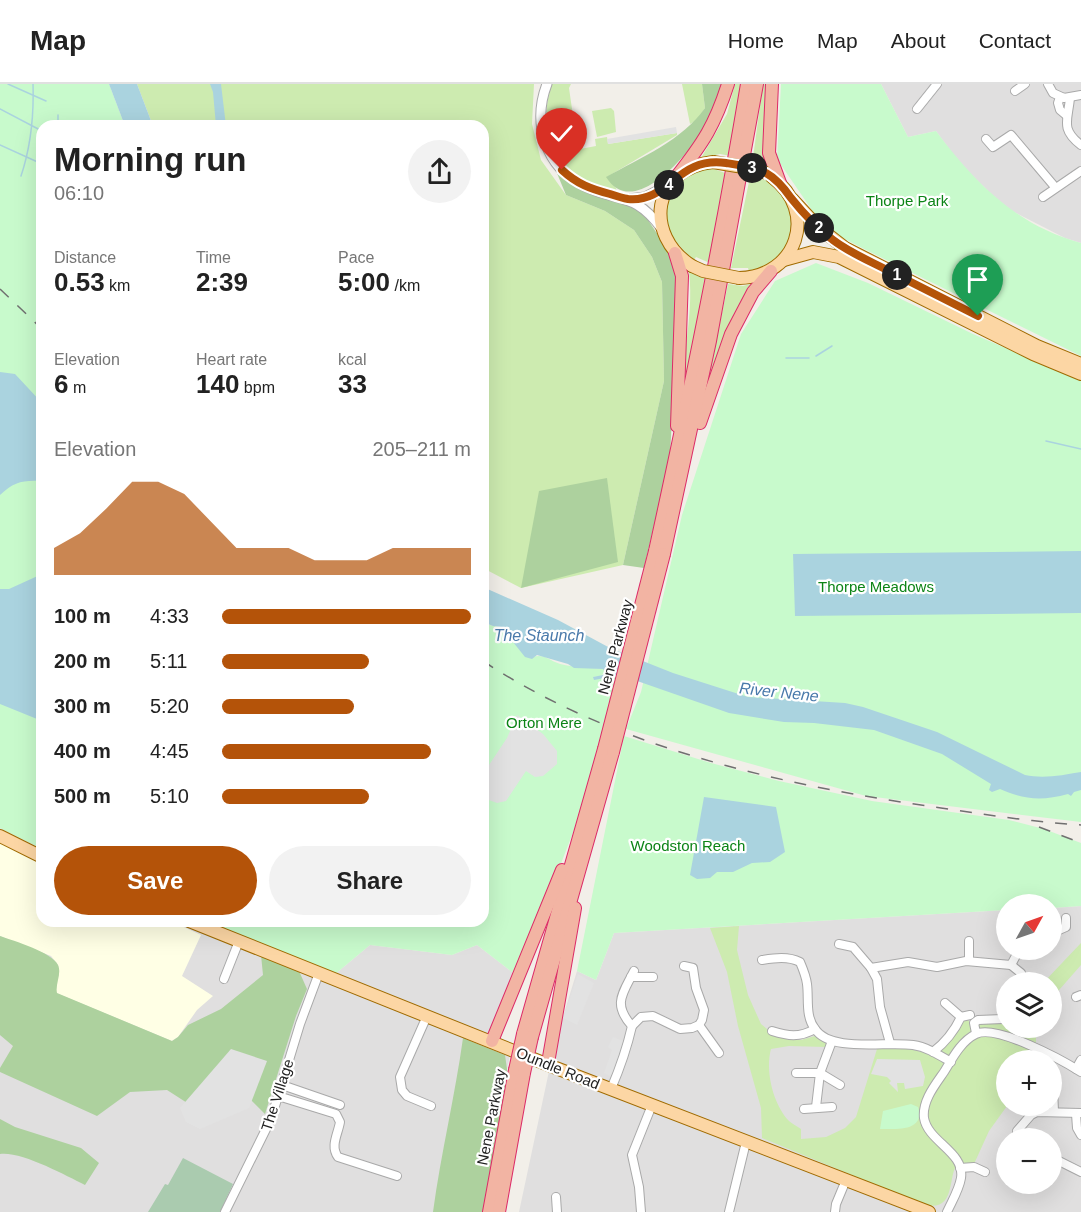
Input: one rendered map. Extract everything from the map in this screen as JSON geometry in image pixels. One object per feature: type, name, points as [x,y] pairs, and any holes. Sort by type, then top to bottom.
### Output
[{"type":"highway","points":[[673,180],[709,133],[728,84]]},
{"type":"highway","name":"Nene Parkway","points":[[680,463],[747,84]]},
{"type":"highway","name":"Nene Parkway","points":[[489,1212],[527,1035],[608,750],[660,553],[736,204],[757,84]]},
{"type":"highway","points":[[772,84],[769,153],[780,183]]},
{"type":"highway","points":[[675,253],[682,276],[680,463]]},
{"type":"highway","points":[[680,463],[731,334],[742,311],[771,271]]},
{"type":"highway","points":[[492,1041],[585,831]]},
{"type":"highway","points":[[548,1063],[585,831]]},
{"type":"highway","name":"Nene Parkway","points":[[499,1212],[519,1071]]},
{"type":"main road","points":[[792,199],[796,209],[797,231],[790,251],[784,260],[771,271],[750,277],[739,278],[703,271],[692,266],[675,253],[662,229],[661,206],[673,180],[694,166],[713,162],[755,169],[780,183],[818,227],[845,248],[1037,346],[1081,364]]},
{"type":"main road","points":[[784,260],[813,252],[839,257],[1033,354],[1081,375]]},
{"type":"main road","points":[[0,836],[36,854]]},
{"type":"main road","name":"Oundle Road","points":[[204,927],[611,1089],[929,1212]]},
{"type":"street","points":[[546,84],[540,106],[541,128],[554,161],[581,185],[626,199],[645,210],[662,229]]},
{"type":"street","points":[[917,109],[937,84]]},
{"type":"street","points":[[1015,92],[1024,84]]},
{"type":"street","points":[[1048,84],[1053,93],[1060,97],[1070,98],[1081,94]]},
{"type":"street","points":[[1060,97],[1058,103],[1060,110],[1066,115]]},
{"type":"street","points":[[1070,98],[1066,115],[1067,128],[1073,139],[1081,146]]},
{"type":"street","points":[[986,139],[993,147],[1011,135],[1054,187]]},
{"type":"street","points":[[1043,196],[1081,171]]},
{"type":"street","points":[[626,199],[645,197],[673,180]]},
{"type":"street","points":[[1062,929],[1066,927],[1065,918]]},
{"type":"street","points":[[224,979],[239,941]]},
{"type":"street","points":[[969,941],[969,962]]},
{"type":"street","points":[[839,944],[853,946],[877,979],[880,1006],[890,1043]]},
{"type":"street","points":[[762,960],[776,958],[794,959],[800,962],[807,985],[808,1010],[815,1029],[832,1041],[916,1046],[951,1062]]},
{"type":"street","points":[[1011,965],[1013,960]]},
{"type":"street","points":[[871,968],[908,962],[937,967],[969,962],[1011,965],[1020,972]]},
{"type":"street","points":[[611,1089],[625,1055],[632,1026],[641,1017],[653,1016],[680,1029],[692,1028],[699,1025],[702,1020],[704,1010],[696,988],[693,968],[684,966]]},
{"type":"street","name":"The Village","points":[[225,1212],[263,1137],[319,973]]},
{"type":"street","points":[[632,1026],[623,1016],[620,1006],[621,996],[633,974],[653,977]]},
{"type":"street","points":[[933,1052],[947,1041],[966,1016],[945,1003]]},
{"type":"street","points":[[427,1016],[400,1077],[402,1090],[407,1096],[431,1106]]},
{"type":"street","points":[[976,1034],[974,1023],[978,1020],[996,1019]]},
{"type":"street","points":[[699,1025],[719,1053]]},
{"type":"street","points":[[772,1031],[794,1036],[815,1029]]},
{"type":"street","points":[[947,1212],[961,1176],[960,1168],[951,1153],[930,1131],[924,1119],[924,1112],[928,1096],[964,1042],[976,1034],[989,1031],[999,1033],[1079,1071],[1081,1060]]},
{"type":"street","points":[[816,1107],[820,1073],[832,1041]]},
{"type":"street","points":[[796,1073],[820,1073],[840,1085]]},
{"type":"street","points":[[282,1085],[339,1105]]},
{"type":"street","points":[[278,1096],[336,1114],[340,1122],[334,1144],[338,1157],[397,1176]]},
{"type":"street","points":[[641,1212],[639,1187],[632,1155],[652,1105]]},
{"type":"street","points":[[804,1109],[832,1107]]},
{"type":"street","points":[[1062,1112],[1079,1113],[1077,1128],[1081,1135]]},
{"type":"street","points":[[1020,1128],[1030,1116]]},
{"type":"street","points":[[729,1212],[746,1142]]},
{"type":"street","points":[[1062,1162],[1081,1172]]},
{"type":"street","points":[[960,1168],[974,1167],[985,1172]]},
{"type":"street","points":[[835,1212],[846,1180]]},
{"type":"street","points":[[556,1197],[557,1212]]},
{"type":"shaded area","points":[[881,84],[1081,84],[1081,243],[1065,238],[1006,208],[961,165],[936,131],[908,137]]},
{"type":"shaded area","points":[[676,127],[677,133],[608,144],[607,139]]},
{"type":"shaded area","points":[[517,715],[543,734],[557,751],[557,764],[543,776],[535,777],[526,771],[506,801],[497,803],[489,800],[489,765],[507,738]]},
{"type":"shaded area","points":[[0,828],[36,846],[36,927],[217,927],[334,975],[370,945],[452,955],[477,945],[517,976],[499,1021],[484,1042],[510,1055],[477,1212],[0,1212]]},
{"type":"shaded area","points":[[0,842],[36,859],[36,927],[184,927],[201,935],[182,976],[213,996],[197,1010],[178,1037],[172,1041],[56,993],[58,965],[51,956],[0,936]]},
{"type":"shaded area","points":[[1081,906],[1081,1212],[519,1212],[555,1043],[577,971],[596,980],[614,933],[996,911],[996,960],[1062,960],[1062,907]]},
{"type":"shaded area","points":[[578,974],[594,983],[577,1025],[563,1018]]},
{"type":"shaded area","points":[[613,1037],[626,1042],[612,1077],[604,1073],[612,1050],[608,1047]]},
{"type":"shaded area","points":[[231,1049],[267,1061],[249,1108],[200,1129],[186,1122],[180,1108]]},
{"type":"shaded area","points":[[877,1059],[920,1060],[925,1077],[923,1086],[905,1089],[904,1083],[897,1083],[898,1092],[889,1083],[891,1081],[887,1077],[871,1074]]},
{"type":"shaded area","points":[[183,1158],[233,1184],[220,1212],[148,1212],[165,1184],[168,1185]]},
{"type":"green space","points":[[0,84],[109,84],[123,120],[36,120],[36,846],[0,828]]},
{"type":"green space","points":[[137,84],[534,84],[532,124],[541,160],[566,195],[605,211],[634,230],[652,257],[662,282],[664,381],[623,565],[521,588],[489,571],[489,120],[151,120]]},
{"type":"green space","points":[[552,84],[571,84],[569,88],[575,130],[572,131],[575,150],[596,146],[595,139],[607,137],[608,144],[677,133],[677,135],[607,177],[617,192],[592,185],[576,176],[565,166],[551,142],[547,113]]},
{"type":"green space","points":[[682,84],[702,84],[705,108],[697,120],[690,124]]},
{"type":"green space","points":[[702,84],[723,84],[715,111],[697,140],[683,157],[651,185],[634,191],[619,189],[606,177],[660,147],[685,130],[705,108]]},
{"type":"green space","points":[[735,84],[745,84],[731,156],[720,154],[701,158],[727,114]]},
{"type":"green space","points":[[763,84],[770,84],[773,171],[752,165]]},
{"type":"green space","name":"Thorpe Park","points":[[781,84],[881,84],[908,137],[936,131],[966,168],[1017,214],[1037,226],[1081,243],[1081,356],[837,235],[818,219],[777,159]]},
{"type":"green space","points":[[611,108],[614,111],[616,132],[597,137],[592,111]]},
{"type":"green space","points":[[554,166],[571,184],[620,200],[644,214],[672,256],[679,276],[670,457],[644,568],[623,565],[664,381],[662,282],[652,257],[634,230],[605,211],[566,195]]},
{"type":"green space","points":[[708,167],[728,174],[712,264],[696,257],[694,260],[684,250],[670,232],[664,212],[676,186],[689,174]]},
{"type":"green space","points":[[750,177],[765,180],[767,178],[785,198],[793,213],[792,242],[771,266],[749,272],[748,268],[731,268]]},
{"type":"green space","name":"Thorpe Meadows","points":[[816,263],[868,283],[973,334],[1081,381],[1081,822],[866,796],[626,729],[641,692],[682,515],[741,334],[775,281]]},
{"type":"green space","points":[[689,271],[699,277],[709,279],[682,422],[690,309]]},
{"type":"green space","points":[[758,282],[705,395],[728,284],[743,286]]},
{"type":"green space","points":[[607,478],[618,562],[521,588],[539,491]]},
{"type":"green space","name":"Orton Mere","points":[[489,624],[501,627],[533,657],[542,656],[560,664],[603,669],[605,672],[601,676],[593,677],[617,676],[595,771],[517,976],[477,945],[452,955],[370,945],[334,975],[217,927],[489,927]]},
{"type":"green space","name":"Woodston Reach","points":[[624,736],[779,781],[872,801],[1009,820],[1044,829],[1081,843],[1081,906],[1062,907],[1062,894],[996,894],[996,911],[614,933],[596,980],[577,971]]},
{"type":"green space","points":[[739,926],[737,950],[748,995],[761,1024],[773,1034],[789,1040],[801,1040],[815,1036],[826,1041],[828,1045],[826,1047],[789,1046],[771,1049],[769,1067],[775,1097],[783,1114],[801,1129],[801,1139],[826,1137],[845,1128],[856,1117],[877,1049],[882,1046],[929,1054],[938,1050],[964,1018],[968,1018],[970,1025],[996,1020],[996,1038],[1036,1038],[1031,1049],[1033,1050],[996,1050],[996,1116],[1000,1116],[989,1131],[974,1164],[958,1163],[947,1198],[942,1203],[935,1206],[925,1205],[762,1138],[761,1108],[738,1026],[727,972],[710,928]]},
{"type":"green space","points":[[0,936],[32,948],[54,960],[59,968],[57,993],[172,1041],[188,1025],[221,1009],[263,975],[261,955],[299,971],[307,989],[296,1016],[265,1114],[246,1095],[195,1108],[167,1090],[130,1092],[97,1116],[0,1072],[13,1046],[0,1035]]},
{"type":"green space","points":[[1081,943],[1081,965],[1062,987],[1062,972],[1053,972]]},
{"type":"green space","points":[[463,1038],[505,1055],[508,1076],[483,1212],[433,1212],[440,1168]]},
{"type":"green space","points":[[911,1104],[918,1107],[918,1121],[901,1129],[880,1129],[883,1111]]},
{"type":"green space","points":[[0,1119],[15,1127],[81,1148],[99,1163],[85,1185],[31,1160],[0,1154]]},
{"type":"water","points":[[109,84],[137,84],[151,120],[123,120]]},
{"type":"water","points":[[210,84],[221,84],[225,120],[215,120]]},
{"type":"water","points":[[0,372],[15,374],[36,397],[36,481],[19,483],[0,495]]},
{"type":"water","points":[[1081,551],[1081,613],[795,616],[793,554]]},
{"type":"water","points":[[36,577],[36,719],[0,704],[0,589],[9,589]]},
{"type":"water","name":"The Staunch","points":[[489,590],[558,620],[610,648],[673,673],[748,697],[845,703],[863,707],[937,732],[1025,775],[1046,777],[1081,772],[1081,790],[1074,792],[1071,796],[1068,794],[1050,798],[1026,797],[1000,789],[992,792],[989,790],[991,784],[942,754],[874,730],[784,722],[729,713],[620,675],[594,680],[593,677],[603,675],[605,672],[603,669],[574,668],[537,655],[532,659],[525,657],[501,627],[489,624]]},
{"type":"water","points":[[704,797],[776,807],[785,852],[770,862],[752,863],[733,872],[717,872],[710,878],[697,879],[690,875]]},
{"type":"waterway","points":[[8,84],[46,101]]},
{"type":"waterway","points":[[21,176],[31,131],[33,84]]},
{"type":"waterway","points":[[0,109],[36,128]]},
{"type":"waterway","points":[[58,115],[58,120]]},
{"type":"waterway","points":[[0,145],[36,161]]},
{"type":"waterway","points":[[816,356],[832,346]]},
{"type":"waterway","points":[[786,358],[809,358]]},
{"type":"waterway","points":[[1046,441],[1081,449]]},
{"type":"railway","points":[[0,289],[36,323]]},
{"type":"railway","points":[[489,665],[535,692],[589,718],[645,740],[763,775],[882,799],[1011,818],[1081,825]]},
{"type":"railway","points":[[1039,827],[1081,843]]},
{"type":"route","points":[[562,170],[591,190],[626,199],[636,199],[657,192],[685,170],[703,163],[727,163],[755,169],[780,183],[792,199],[832,240],[978,316]]},
{"type":"water label","name":"River Nene","points":[[779,692]]}]
